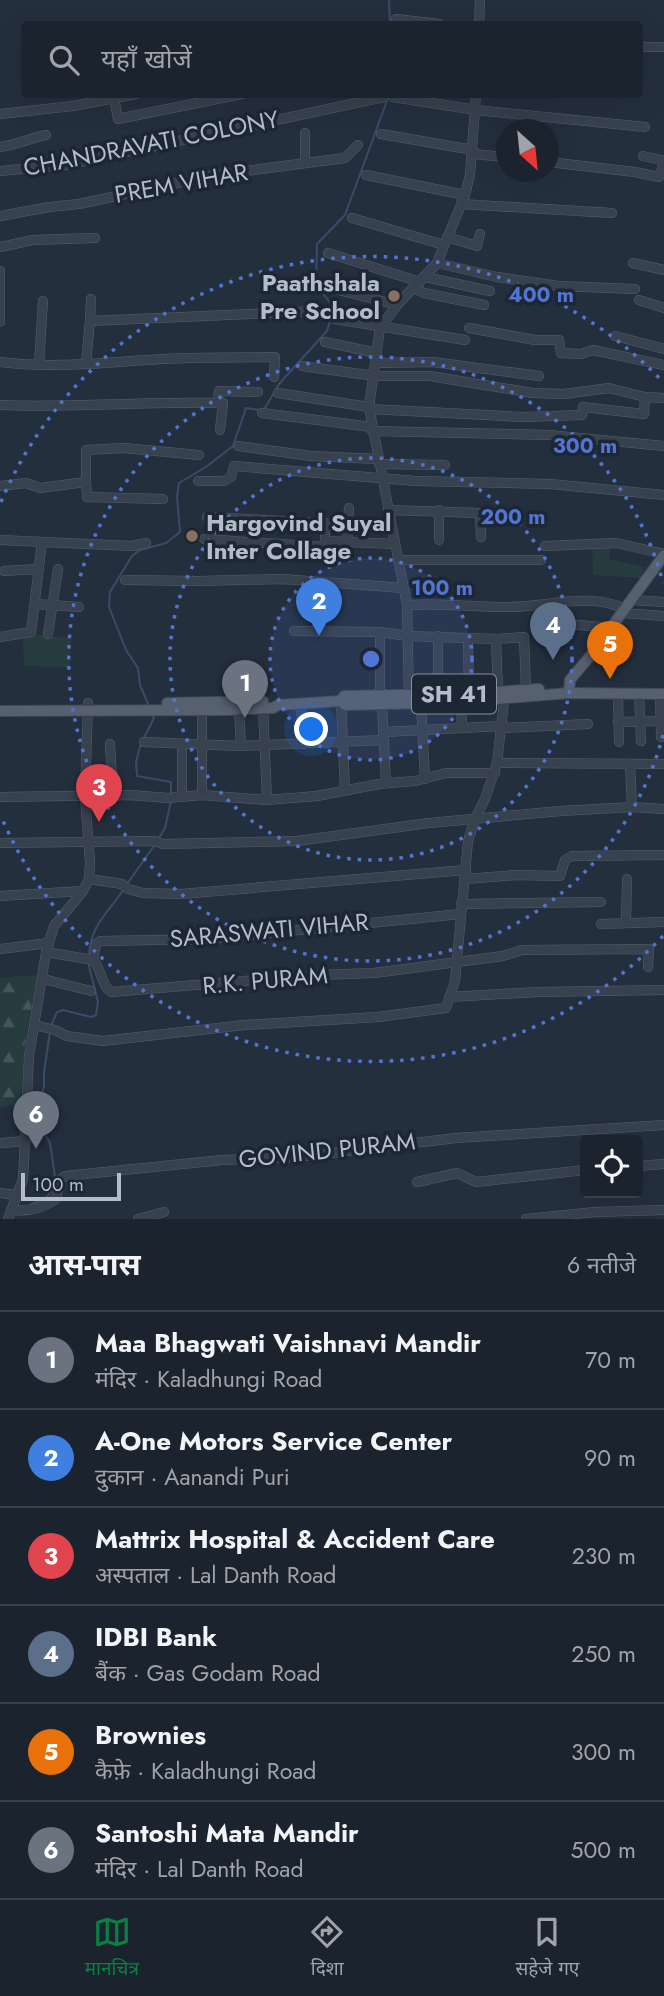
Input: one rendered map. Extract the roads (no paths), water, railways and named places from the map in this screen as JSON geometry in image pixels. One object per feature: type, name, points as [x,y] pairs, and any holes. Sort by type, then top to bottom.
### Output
[{"type":"main road","points":[[569,691],[570,680],[664,554]]},
{"type":"main road","name":"SH 41","points":[[502,694],[526,689],[569,691]]},
{"type":"main road","name":"SH 41","points":[[618,690],[639,694],[663,692]]},
{"type":"main road","name":"SH 41","points":[[409,699],[421,704],[502,694],[618,690],[663,692]]},
{"type":"main road","name":"SH 41","points":[[0,704],[226,706],[239,710],[341,701],[344,696],[381,700],[438,694],[465,698]]},
{"type":"main road","name":"SH 41","points":[[152,706],[202,710],[273,701],[278,705]]},
{"type":"main road","name":"SH 41","points":[[0,711],[88,706]]},
{"type":"street","points":[[480,0],[480,21]]},
{"type":"street","points":[[396,19],[414,21]]},
{"type":"street","points":[[643,47],[664,47]]},
{"type":"street","points":[[0,114],[114,98],[118,119],[222,98]]},
{"type":"street","name":"CHANDRAVATI COLONY","points":[[0,171],[66,165],[384,98]]},
{"type":"street","name":"CHANDRAVATI COLONY","points":[[396,98],[476,110]]},
{"type":"street","points":[[409,699],[407,605],[369,408],[380,328],[397,305],[437,262],[463,199],[473,152],[476,98]]},
{"type":"street","points":[[476,110],[645,127]]},
{"type":"street","points":[[305,133],[305,163]]},
{"type":"street","points":[[381,134],[496,155]]},
{"type":"street","points":[[0,147],[21,144],[28,138],[46,135]]},
{"type":"street","name":"PREM VIHAR","points":[[0,216],[79,204],[215,175],[345,158],[358,145]]},
{"type":"street","points":[[559,163],[659,177],[664,162],[643,156]]},
{"type":"street","points":[[366,175],[463,199],[612,213]]},
{"type":"street","points":[[352,218],[477,246],[480,234]]},
{"type":"street","points":[[0,247],[33,240],[95,238]]},
{"type":"street","points":[[328,253],[420,282],[490,291]]},
{"type":"street","points":[[437,262],[497,277],[558,286],[635,289]]},
{"type":"street","points":[[632,263],[664,271]]},
{"type":"street","points":[[0,271],[0,322]]},
{"type":"street","points":[[420,282],[424,293],[484,305]]},
{"type":"street","points":[[327,287],[397,305]]},
{"type":"street","points":[[86,363],[91,299]]},
{"type":"street","points":[[639,300],[664,308]]},
{"type":"street","points":[[39,365],[43,301]]},
{"type":"street","points":[[90,321],[316,311]]},
{"type":"street","points":[[335,319],[465,340]]},
{"type":"street","points":[[469,328],[535,340],[559,340],[561,353],[581,354],[593,350],[664,365]]},
{"type":"street","points":[[615,336],[664,349]]},
{"type":"street","points":[[325,342],[377,352]]},
{"type":"street","points":[[0,362],[39,365],[275,357],[274,377]]},
{"type":"street","points":[[376,363],[433,362],[539,376]]},
{"type":"street","points":[[302,366],[374,376],[430,376],[533,393],[564,394],[609,388],[645,397],[664,398]]},
{"type":"street","points":[[218,403],[219,391],[258,392]]},
{"type":"street","points":[[278,393],[369,408],[523,417],[582,415],[583,407],[644,414],[645,397]]},
{"type":"street","points":[[0,405],[41,407],[160,402],[223,403],[220,430]]},
{"type":"street","points":[[262,413],[372,429],[549,435],[664,446]]},
{"type":"street","points":[[238,446],[311,456],[445,465]]},
{"type":"street","points":[[163,499],[87,497],[86,450],[124,448],[199,455]]},
{"type":"street","points":[[198,481],[224,481],[231,477],[234,466],[383,478],[550,484],[664,495]]},
{"type":"street","points":[[0,486],[26,483],[40,488],[86,482]]},
{"type":"street","points":[[347,542],[349,508]]},
{"type":"street","points":[[388,510],[480,513],[481,537]]},
{"type":"street","points":[[439,510],[439,540]]},
{"type":"street","points":[[204,539],[325,547],[325,523],[207,517]]},
{"type":"street","points":[[0,540],[132,546],[146,542]]},
{"type":"street","points":[[0,637],[31,632],[42,541]]},
{"type":"street","points":[[325,541],[395,544]]},
{"type":"street","points":[[545,546],[616,543],[664,554]]},
{"type":"street","points":[[398,560],[541,560]]},
{"type":"street","points":[[4,571],[38,569]]},
{"type":"street","points":[[48,634],[58,569]]},
{"type":"street","points":[[125,579],[198,582],[282,579],[404,589]]},
{"type":"street","points":[[632,600],[664,601]]},
{"type":"street","points":[[407,605],[506,607],[576,601],[597,602],[624,611],[664,616]]},
{"type":"street","points":[[36,604],[79,607]]},
{"type":"street","points":[[558,624],[611,628]]},
{"type":"street","points":[[294,631],[380,632],[408,636],[496,639],[524,637],[526,689]]},
{"type":"street","points":[[380,632],[386,783]]},
{"type":"street","points":[[438,636],[438,694]]},
{"type":"street","points":[[462,728],[468,638]]},
{"type":"street","points":[[35,1025],[66,1036],[103,1041],[244,1025],[378,1017],[446,1008],[455,981],[468,841],[496,768],[502,727],[502,694],[496,639]]},
{"type":"street","points":[[618,690],[619,742]]},
{"type":"street","points":[[661,737],[663,692]]},
{"type":"street","points":[[639,694],[641,741]]},
{"type":"street","points":[[341,701],[345,790]]},
{"type":"street","points":[[301,703],[303,744]]},
{"type":"street","points":[[421,704],[425,779]]},
{"type":"street","points":[[9,1215],[23,1179],[29,1056],[48,948],[54,926],[83,891],[89,879],[85,797],[88,706]]},
{"type":"street","points":[[263,709],[267,800]]},
{"type":"street","points":[[202,710],[202,795]]},
{"type":"street","points":[[239,710],[241,746]]},
{"type":"street","points":[[618,722],[663,721]]},
{"type":"street","points":[[144,742],[264,746],[343,742],[423,730],[587,724]]},
{"type":"street","points":[[110,744],[113,796]]},
{"type":"street","points":[[175,798],[182,745]]},
{"type":"street","points":[[630,764],[632,807]]},
{"type":"street","points":[[0,797],[130,795],[175,798],[202,795],[267,800],[317,796],[386,783],[425,779],[446,773],[496,768],[664,764]]},
{"type":"street","points":[[0,843],[297,841],[475,819],[632,807],[664,809]]},
{"type":"street","points":[[89,879],[125,886],[143,893],[181,894],[465,875],[560,876],[565,860],[572,856],[664,855]]},
{"type":"street","points":[[626,922],[627,879]]},
{"type":"street","points":[[0,896],[83,891]]},
{"type":"street","points":[[461,909],[601,902]]},
{"type":"street","name":"SARASWATI VIHAR","points":[[89,960],[100,941],[209,939],[461,909]]},
{"type":"street","points":[[601,924],[664,922]]},
{"type":"street","points":[[0,949],[48,948],[89,960]]},
{"type":"street","points":[[457,961],[503,956],[522,950],[649,949],[648,967]]},
{"type":"street","name":"R.K. PURAM","points":[[89,960],[98,966],[107,989],[111,992],[317,975],[374,973],[457,961]]},
{"type":"street","points":[[43,979],[91,990]]},
{"type":"street","points":[[449,997],[538,992],[664,990]]},
{"type":"street","name":"GOVIND PURAM","points":[[9,1215],[28,1214],[56,1199],[60,1180],[65,1176],[222,1160],[298,1157],[456,1138],[664,1125]]},
{"type":"street","points":[[0,1143],[26,1141]]},
{"type":"street","points":[[643,1166],[664,1164]]},
{"type":"street","points":[[417,1182],[457,1173],[476,1182],[580,1171]]},
{"type":"street","points":[[0,1193],[18,1195]]},
{"type":"street","points":[[526,1219],[595,1212],[664,1210]]},
{"type":"street","points":[[138,1219],[164,1212]]},
{"type":"waterway","points":[[389,0],[390,21]]},
{"type":"waterway","points":[[149,706],[140,685],[138,668],[126,650],[109,607],[110,592],[132,556],[140,550],[166,543],[180,532],[177,497],[179,483],[233,446],[246,408],[265,408],[279,384],[327,331],[334,308],[316,284],[317,244],[345,215],[388,98]]},
{"type":"waterway","points":[[144,738],[154,718],[152,715]]},
{"type":"waterway","points":[[141,743],[136,762],[137,776],[171,782],[171,795]]},
{"type":"waterway","points":[[159,838],[165,828],[171,801]]},
{"type":"waterway","points":[[127,884],[154,846]]},
{"type":"waterway","points":[[89,956],[96,928],[124,889]]},
{"type":"waterway","points":[[51,1026],[57,1012],[63,1010],[91,1017],[96,1015],[98,1002],[88,962]]},
{"type":"waterway","points":[[30,1205],[47,1197],[55,1177],[50,1143],[36,1120],[35,1112],[44,1087],[50,1032]]},
{"type":"place","name":"Paathshala Pre School","points":[[394,296]]},
{"type":"place","name":"Hargovind Suyal Inter Collage","points":[[192,536]]},
{"type":"place","name":"A-One Motors Service Center","points":[[319,636]]},
{"type":"place","name":"IDBI Bank","points":[[553,660]]},
{"type":"place","name":"Brownies","points":[[610,679]]},
{"type":"place","name":"Maa Bhagwati Vaishnavi Mandir","points":[[245,718]]},
{"type":"place","name":"Mattrix Hospital & Accident Care","points":[[99,822]]},
{"type":"place","name":"Santoshi Mata Mandir","points":[[36,1149]]}]
